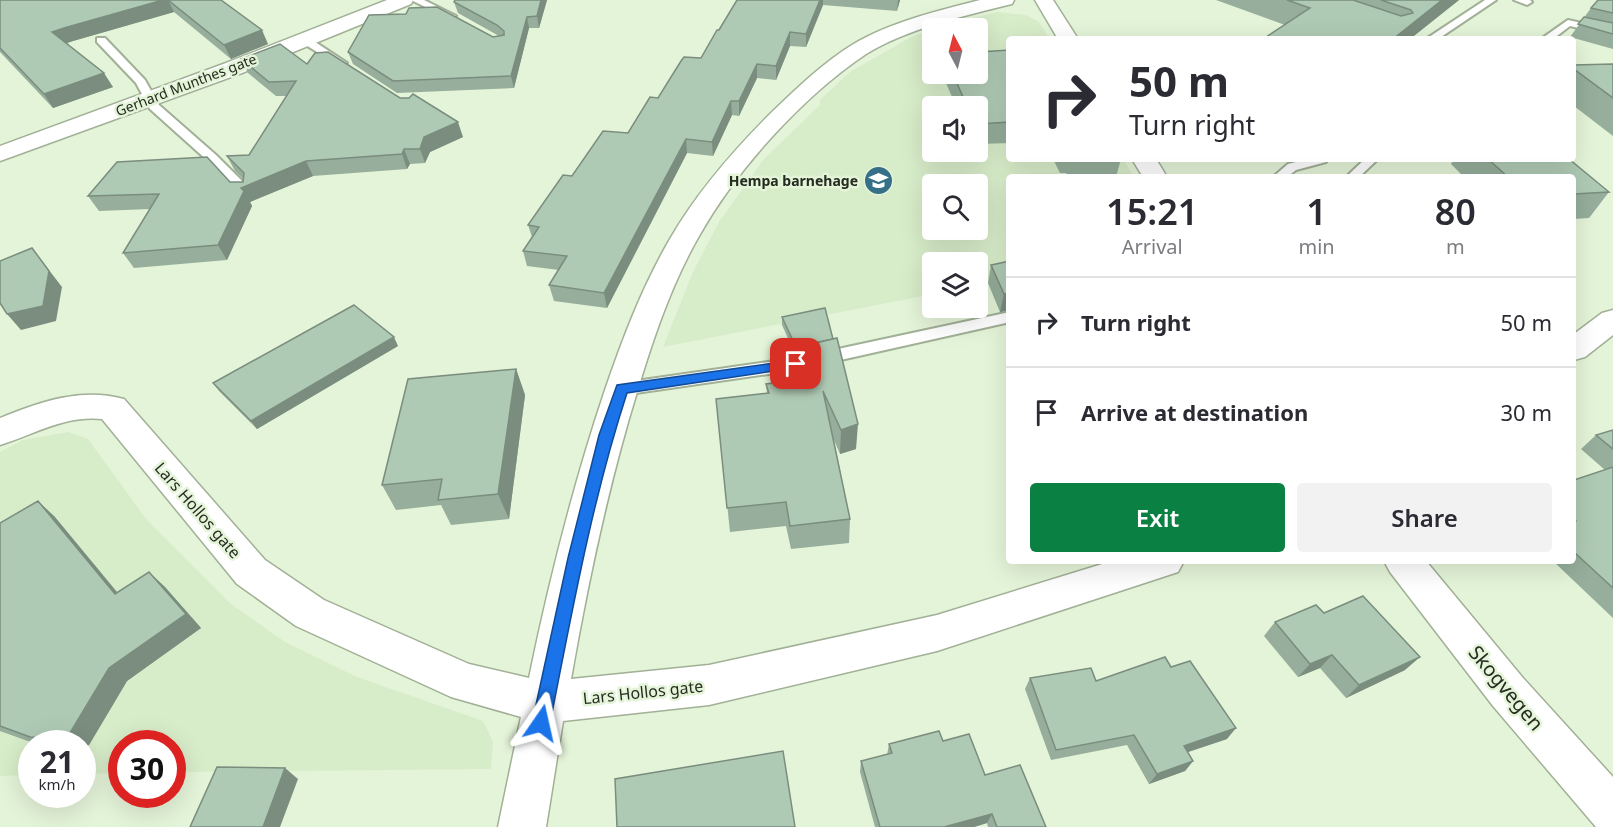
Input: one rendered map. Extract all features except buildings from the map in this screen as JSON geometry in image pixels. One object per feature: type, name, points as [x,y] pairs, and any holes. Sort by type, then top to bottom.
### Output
[{"type":"street","name":"Gerhard Munthes gate","points":[[0,154],[149,100],[404,0]]},
{"type":"street","points":[[522,827],[545,702],[576,558],[606,435],[651,304],[694,220],[737,165],[792,104],[822,77],[861,49],[916,24],[957,11],[1005,0]]},
{"type":"street","points":[[1044,0],[1066,36]]},
{"type":"street","points":[[1576,348],[1613,320]]},
{"type":"street","name":"Lars Hollos gate","points":[[0,432],[64,407],[91,404],[112,408],[251,572],[310,613],[466,683],[545,702],[710,685],[938,633],[1156,564]]},
{"type":"street","name":"Skogvegen","points":[[1405,564],[1508,692],[1613,811]]},
{"type":"lane","points":[[416,0],[456,19]]},
{"type":"lane","points":[[1436,36],[1491,0]]},
{"type":"lane","points":[[1550,36],[1568,23],[1613,33]]},
{"type":"lane","points":[[101,40],[141,82],[149,100],[245,192]]},
{"type":"lane","points":[[305,40],[354,71]]},
{"type":"lane","points":[[1283,174],[1292,167],[1311,162]]},
{"type":"lane","points":[[1355,174],[1369,162]]},
{"type":"lane","points":[[622,389],[796,364],[1006,318]]},
{"type":"shaded area","name":"Hempa barnehage","points":[[997,12],[1026,15],[1039,22],[1048,36],[1006,36],[1006,162],[1125,162],[1132,174],[1006,174],[1006,279],[988,283],[988,252],[922,252],[922,296],[663,347],[693,272],[719,222],[764,159],[820,105],[820,100],[850,72],[922,33],[922,84],[988,84],[988,18],[973,18]]},
{"type":"shaded area","points":[[68,432],[88,439],[146,519],[231,604],[285,642],[357,677],[483,721],[493,742],[491,769],[186,772],[186,730],[108,730],[108,773],[96,774],[96,730],[18,730],[18,775],[0,776],[0,452],[23,440]]},
{"type":"place","name":"Hempa barnehage","points":[[879,181]]},
{"type":"route","points":[[541,723],[576,558],[606,435],[622,389],[796,364]]}]
